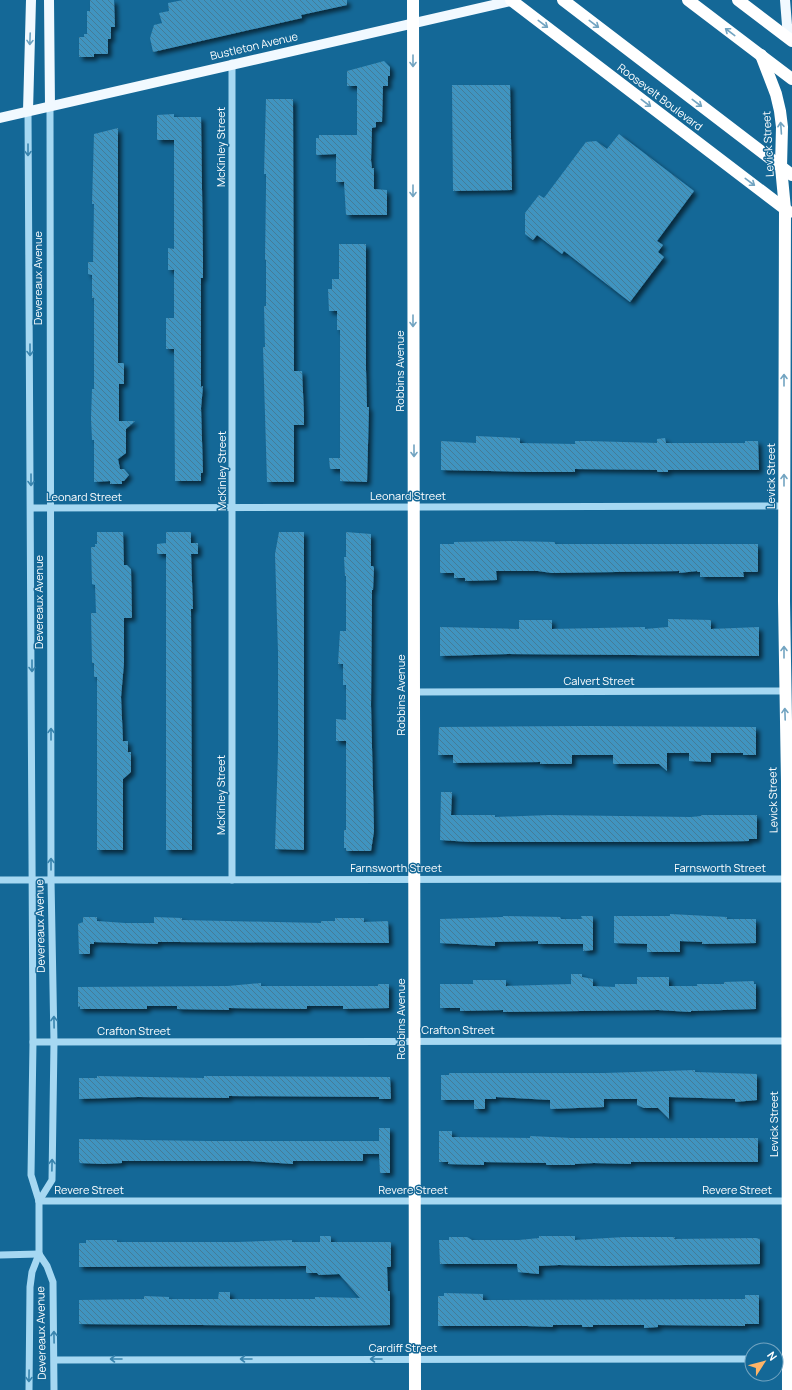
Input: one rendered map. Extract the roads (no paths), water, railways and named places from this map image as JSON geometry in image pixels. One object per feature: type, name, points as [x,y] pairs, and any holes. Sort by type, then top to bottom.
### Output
[{"type":"highway","name":"Robbins Avenue","points":[[413,0],[415,1390]]},
{"type":"highway","name":"Roosevelt Boulevard","points":[[513,0],[789,212]]},
{"type":"highway","name":"Roosevelt Boulevard","points":[[563,0],[792,175]]},
{"type":"highway","points":[[688,0],[792,79]]},
{"type":"highway","points":[[738,0],[792,41]]},
{"type":"highway","name":"Levick Street","points":[[761,55],[776,94],[780,111],[782,127],[781,167],[789,212],[784,506],[784,691],[789,879],[787,1201],[790,1252],[783,1342]]},
{"type":"highway","name":"Levick Street","points":[[789,212],[792,198]]},
{"type":"highway","name":"Levick Street","points":[[784,1369],[788,1390]]},
{"type":"main road","name":"Devereaux Avenue","points":[[28,111],[31,0]]},
{"type":"main road","name":"Devereaux Avenue","points":[[49,0],[50,106]]},
{"type":"main road","name":"Bustleton Avenue","points":[[0,118],[232,63],[513,0]]},
{"type":"main road","points":[[785,0],[786,25],[792,36]]},
{"type":"street","name":"McKinley Street","points":[[232,63],[232,880]]},
{"type":"street","name":"Devereaux Avenue","points":[[39,1201],[52,1180],[54,1042],[51,880],[50,106]]},
{"type":"street","name":"Devereaux Avenue","points":[[28,111],[34,1042],[31,1175],[39,1201],[39,1254],[32,1272],[30,1287],[29,1390]]},
{"type":"street","name":"Leonard Street","points":[[31,508],[784,506]]},
{"type":"street","name":"Calvert Street","points":[[414,692],[784,691]]},
{"type":"street","name":"Farnsworth Street","points":[[0,880],[789,879]]},
{"type":"street","name":"Crafton Street","points":[[34,1042],[787,1041]]},
{"type":"street","name":"Revere Street","points":[[39,1201],[787,1201]]},
{"type":"street","points":[[0,1254],[39,1254]]},
{"type":"street","name":"Devereaux Avenue","points":[[39,1254],[47,1266],[53,1282],[55,1360],[54,1390]]},
{"type":"street","name":"Cardiff Street","points":[[55,1360],[744,1359]]}]
